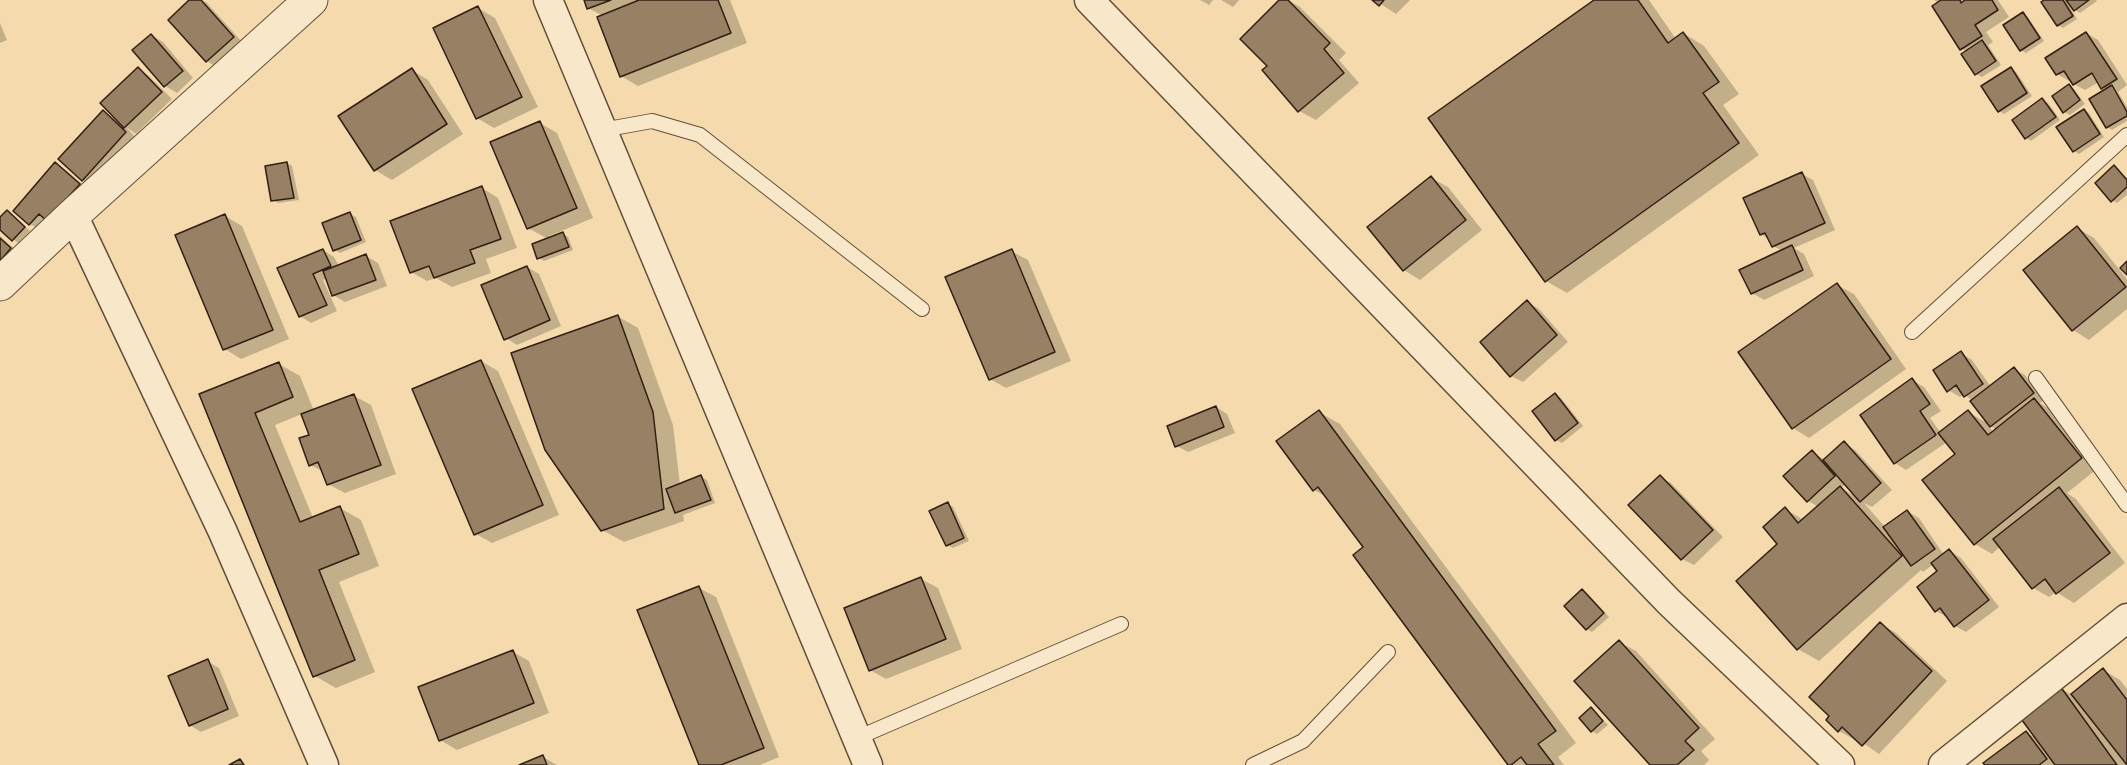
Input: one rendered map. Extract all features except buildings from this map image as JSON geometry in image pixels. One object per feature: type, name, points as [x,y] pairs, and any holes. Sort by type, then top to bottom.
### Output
[{"type":"street","points":[[548,0],[868,765]]},
{"type":"street","points":[[1089,0],[1669,602],[1840,765]]},
{"type":"street","points":[[0,284],[299,4]]},
{"type":"street","points":[[73,215],[222,530],[324,765]]},
{"type":"street","points":[[1944,765],[2127,618]]},
{"type":"lane","points":[[602,130],[651,121],[700,135],[922,309]]},
{"type":"lane","points":[[1912,332],[2127,135]]},
{"type":"lane","points":[[2036,378],[2127,505]]},
{"type":"lane","points":[[857,738],[1121,624]]},
{"type":"lane","points":[[1253,765],[1303,741],[1389,652]]}]
